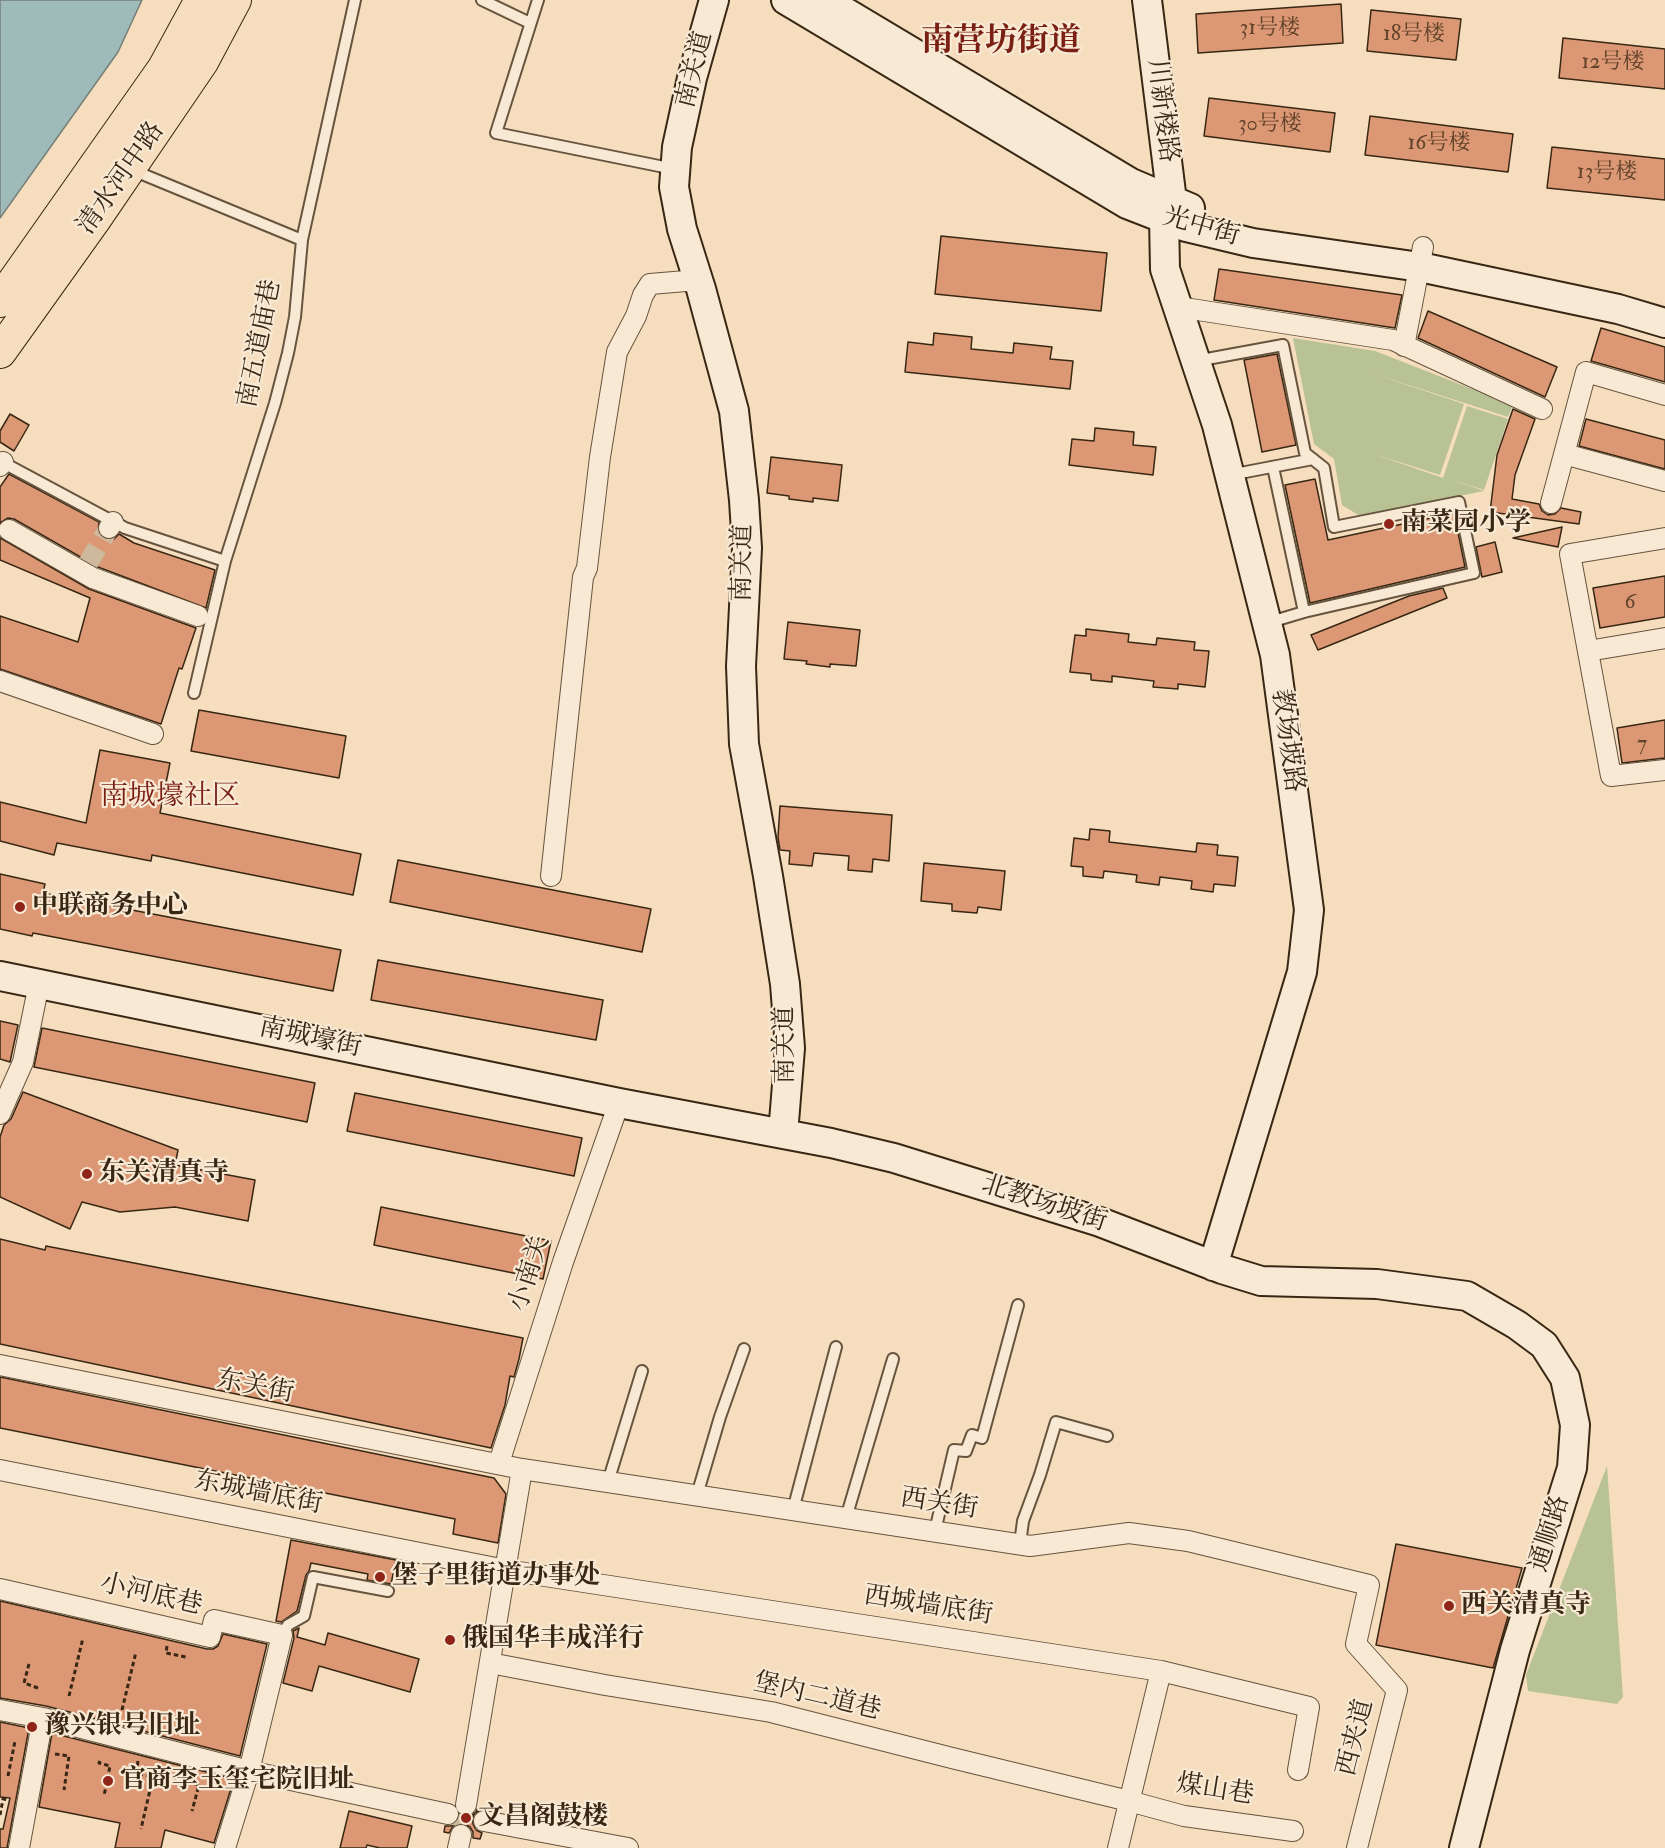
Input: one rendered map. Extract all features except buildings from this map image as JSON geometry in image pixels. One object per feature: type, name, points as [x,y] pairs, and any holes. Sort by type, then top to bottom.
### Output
[{"type":"main road","name":"清水河中路","points":[[0,301],[164,68],[201,0]]},
{"type":"main road","name":"清水河中路","points":[[0,352],[202,62],[235,0]]},
{"type":"street","name":"南关道","points":[[714,0],[692,78],[677,147],[674,188],[682,229],[734,411],[747,548],[741,666],[744,744],[786,984],[790,1048],[783,1134]]},
{"type":"street","name":"光中街","points":[[786,0],[1127,204],[1164,210]]},
{"type":"street","name":"光中街","points":[[825,0],[1131,183],[1186,227],[1253,243],[1421,257],[1593,283],[1665,304]]},
{"type":"street","name":"川新楼路","points":[[1128,0],[1164,210]]},
{"type":"street","name":"川新楼路","points":[[1147,0],[1164,210]]},
{"type":"street","name":"教场坡路","points":[[1164,210],[1165,269],[1217,424],[1275,655],[1309,910],[1302,972],[1213,1266]]},
{"type":"street","name":"光中街","points":[[1421,257],[1665,323]]},
{"type":"street","points":[[1404,346],[1421,257]]},
{"type":"street","points":[[551,876],[583,577],[587,568],[600,457],[618,352],[650,284],[698,280]]},
{"type":"street","points":[[1178,307],[1393,340],[1542,409]]},
{"type":"street","points":[[1551,503],[1586,372],[1665,395]]},
{"type":"street","points":[[1564,454],[1665,481]]},
{"type":"street","points":[[9,530],[85,569],[93,578],[198,616]]},
{"type":"street","points":[[1665,538],[1570,554],[1611,776],[1665,770]]},
{"type":"street","points":[[1588,651],[1665,638]]},
{"type":"street","points":[[0,681],[153,734]]},
{"type":"street","name":"南城壕街","points":[[0,976],[619,1103]]},
{"type":"street","points":[[0,1114],[23,1062],[39,984]]},
{"type":"street","name":"北教场坡街","points":[[619,1103],[852,1148],[940,1172],[1100,1222],[1213,1266],[1261,1281],[1377,1284],[1467,1296]]},
{"type":"street","name":"小南关","points":[[499,1463],[563,1262],[619,1103]]},
{"type":"street","name":"通顺路","points":[[1464,1848],[1515,1650],[1572,1468],[1575,1425],[1565,1378],[1544,1345],[1517,1325],[1467,1296]]},
{"type":"street","name":"东关街","points":[[0,1365],[499,1463]]},
{"type":"street","name":"西关街","points":[[499,1463],[608,1482],[1030,1546],[1129,1533],[1188,1541],[1369,1585]]},
{"type":"street","points":[[466,1805],[522,1468]]},
{"type":"street","name":"东城墙底街","points":[[0,1470],[506,1570]]},
{"type":"street","name":"西城墙底街","points":[[506,1570],[1161,1671],[1309,1707],[1298,1770]]},
{"type":"street","name":"西夹道","points":[[1357,1848],[1396,1690],[1356,1644],[1369,1585]]},
{"type":"street","name":"小河底巷","points":[[0,1589],[210,1637],[214,1620],[282,1635]]},
{"type":"street","points":[[225,1848],[249,1771],[282,1635]]},
{"type":"street","name":"堡内二道巷","points":[[490,1663],[605,1685],[771,1712],[1129,1801]]},
{"type":"street","points":[[1118,1848],[1161,1671]]},
{"type":"street","points":[[0,1710],[43,1718],[249,1771],[448,1814]]},
{"type":"street","points":[[19,1848],[43,1718]]},
{"type":"street","name":"煤山巷","points":[[1129,1801],[1184,1816],[1293,1830]]},
{"type":"street","points":[[484,1821],[628,1848]]},
{"type":"lane","name":"南五道庙巷","points":[[194,693],[225,561],[275,403],[288,353],[295,317],[302,240],[355,0]]},
{"type":"lane","points":[[482,0],[530,23]]},
{"type":"lane","points":[[538,0],[496,133],[675,169]]},
{"type":"lane","points":[[131,166],[142,174],[302,240]]},
{"type":"lane","points":[[1196,361],[1283,345],[1305,453],[1324,468],[1334,527],[1459,502],[1474,573],[1304,612],[1267,623]]},
{"type":"lane","points":[[1230,476],[1313,459]]},
{"type":"lane","points":[[1,463],[111,525],[225,561]]},
{"type":"lane","points":[[1273,467],[1304,612]]},
{"type":"lane","points":[[935,1532],[954,1450],[966,1451],[972,1435],[982,1438],[1018,1305]]},
{"type":"lane","points":[[793,1510],[836,1347]]},
{"type":"lane","points":[[697,1495],[720,1417],[744,1349]]},
{"type":"lane","points":[[846,1518],[893,1359]]},
{"type":"lane","points":[[608,1482],[642,1371]]},
{"type":"lane","points":[[1020,1544],[1023,1521],[1056,1422],[1107,1436]]},
{"type":"lane","points":[[282,1635],[288,1624],[304,1616],[313,1577],[388,1591]]},
{"type":"path","points":[[69,1696],[83,1638]]},
{"type":"path","points":[[122,1710],[136,1652]]},
{"type":"path","points":[[29,1664],[24,1683],[38,1688]]},
{"type":"path","points":[[8,1776],[15,1741]]},
{"type":"path","points":[[52,1753],[69,1756],[64,1790]]},
{"type":"path","points":[[100,1761],[99,1763],[110,1766],[104,1796]]},
{"type":"path","points":[[136,1772],[153,1777],[141,1829]]},
{"type":"path","points":[[180,1779],[199,1785],[192,1811]]},
{"type":"green space","points":[[1293,338],[1375,351],[1513,405],[1508,417],[1365,371],[1464,404],[1440,475],[1371,453],[1443,478],[1467,406],[1508,419],[1484,490],[1450,479],[1484,491],[1360,516],[1342,505],[1334,459],[1314,444]]},
{"type":"green space","points":[[1607,1466],[1623,1697],[1617,1704],[1528,1691],[1526,1675]]},
{"type":"water","points":[[0,0],[142,0],[118,52],[0,218]]},
{"type":"tunnel","points":[[87,565],[109,528]]},
{"type":"tunnel","points":[[448,1814],[484,1821]]},
{"type":"place","name":"南菜园小学","points":[[1389,524]]},
{"type":"place","name":"中联商务中心","points":[[20,907]]},
{"type":"place","name":"东关清真寺","points":[[87,1174]]},
{"type":"place","name":"堡子里街道办事处","points":[[380,1577]]},
{"type":"place","name":"西关清真寺","points":[[1449,1606]]},
{"type":"place","name":"俄国华丰成洋行","points":[[450,1640]]},
{"type":"place","name":"豫兴银号旧址","points":[[32,1727]]},
{"type":"place","name":"官商李玉玺宅院旧址","points":[[108,1781]]},
{"type":"place","name":"文昌阁鼓楼","points":[[466,1818]]},
{"type":"district","name":"南营坊街道","points":[[1001,43]]},
{"type":"district","name":"南城壕社区","points":[[170,798]]}]
